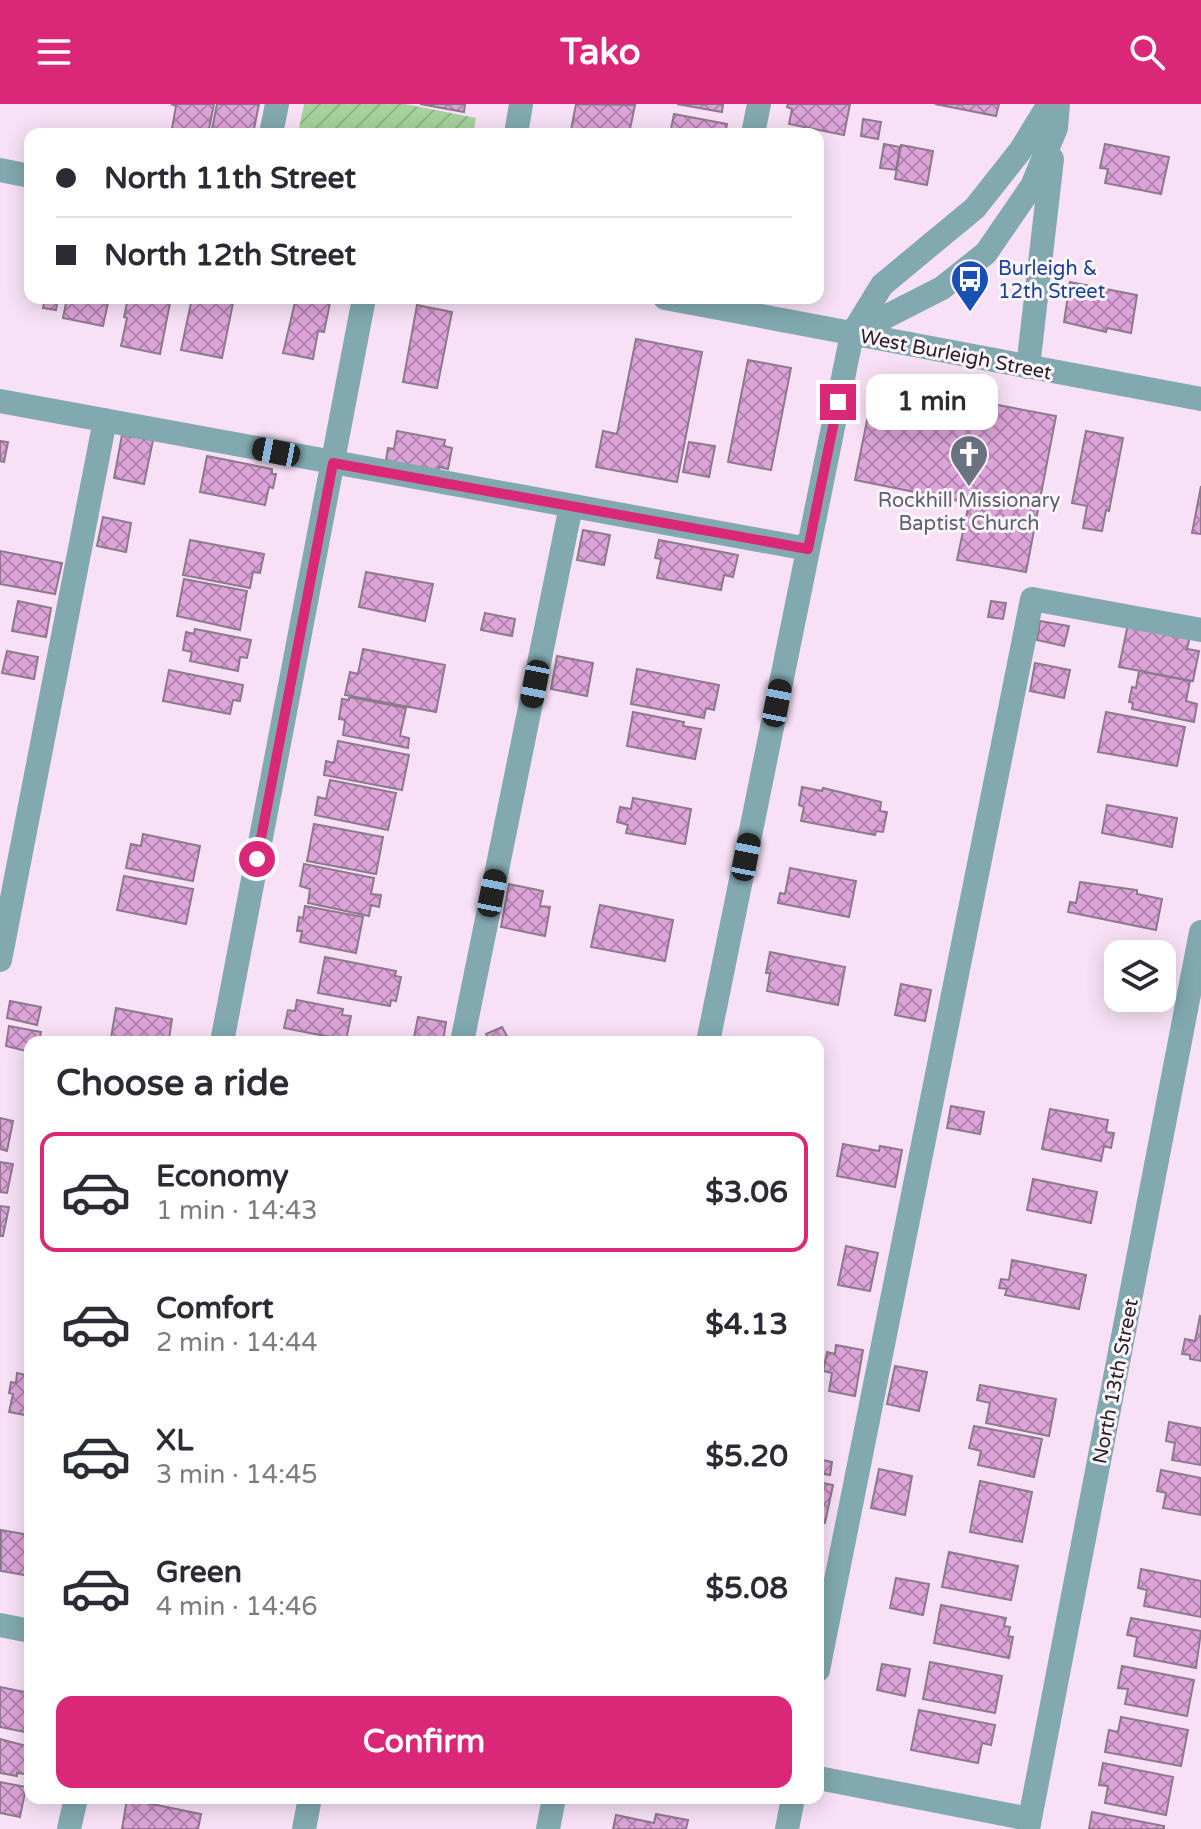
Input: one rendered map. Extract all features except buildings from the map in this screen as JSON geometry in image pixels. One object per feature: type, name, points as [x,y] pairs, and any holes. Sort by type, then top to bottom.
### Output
[{"type":"street","points":[[272,128],[277,104]]},
{"type":"street","points":[[517,128],[521,104]]},
{"type":"street","points":[[754,128],[759,104]]},
{"type":"street","points":[[709,1036],[852,334],[882,285],[975,208],[1054,112]]},
{"type":"street","points":[[852,334],[942,288],[986,253],[1032,186],[1054,112]]},
{"type":"street","points":[[1028,367],[1054,112]]},
{"type":"street","points":[[0,170],[24,175]]},
{"type":"street","points":[[223,1036],[363,304]]},
{"type":"street","name":"West Burleigh Street","points":[[724,304],[852,334],[1201,399]]},
{"type":"street","points":[[0,401],[808,549]]},
{"type":"street","points":[[0,960],[105,420]]},
{"type":"street","points":[[463,1036],[571,506]]},
{"type":"street","points":[[824,1640],[1032,599],[1201,630]]},
{"type":"street","name":"North 13th Street","points":[[1029,1824],[1201,932]]},
{"type":"street","points":[[0,1625],[24,1630]]},
{"type":"street","points":[[824,1779],[1029,1824]]},
{"type":"street","points":[[69,1829],[75,1804]]},
{"type":"street","points":[[304,1829],[309,1804]]},
{"type":"street","points":[[548,1829],[553,1804]]},
{"type":"street","points":[[787,1829],[792,1804]]},
{"type":"green space","points":[[304,104],[405,104],[476,118],[474,128],[299,128]]},
{"type":"place","name":"Burleigh & 12th Street","points":[[970,313]]},
{"type":"place","name":"Rockhill Missionary Baptist Church","points":[[969,488]]},
{"type":"route","points":[[257,859],[333,463],[808,549],[838,402]]}]
